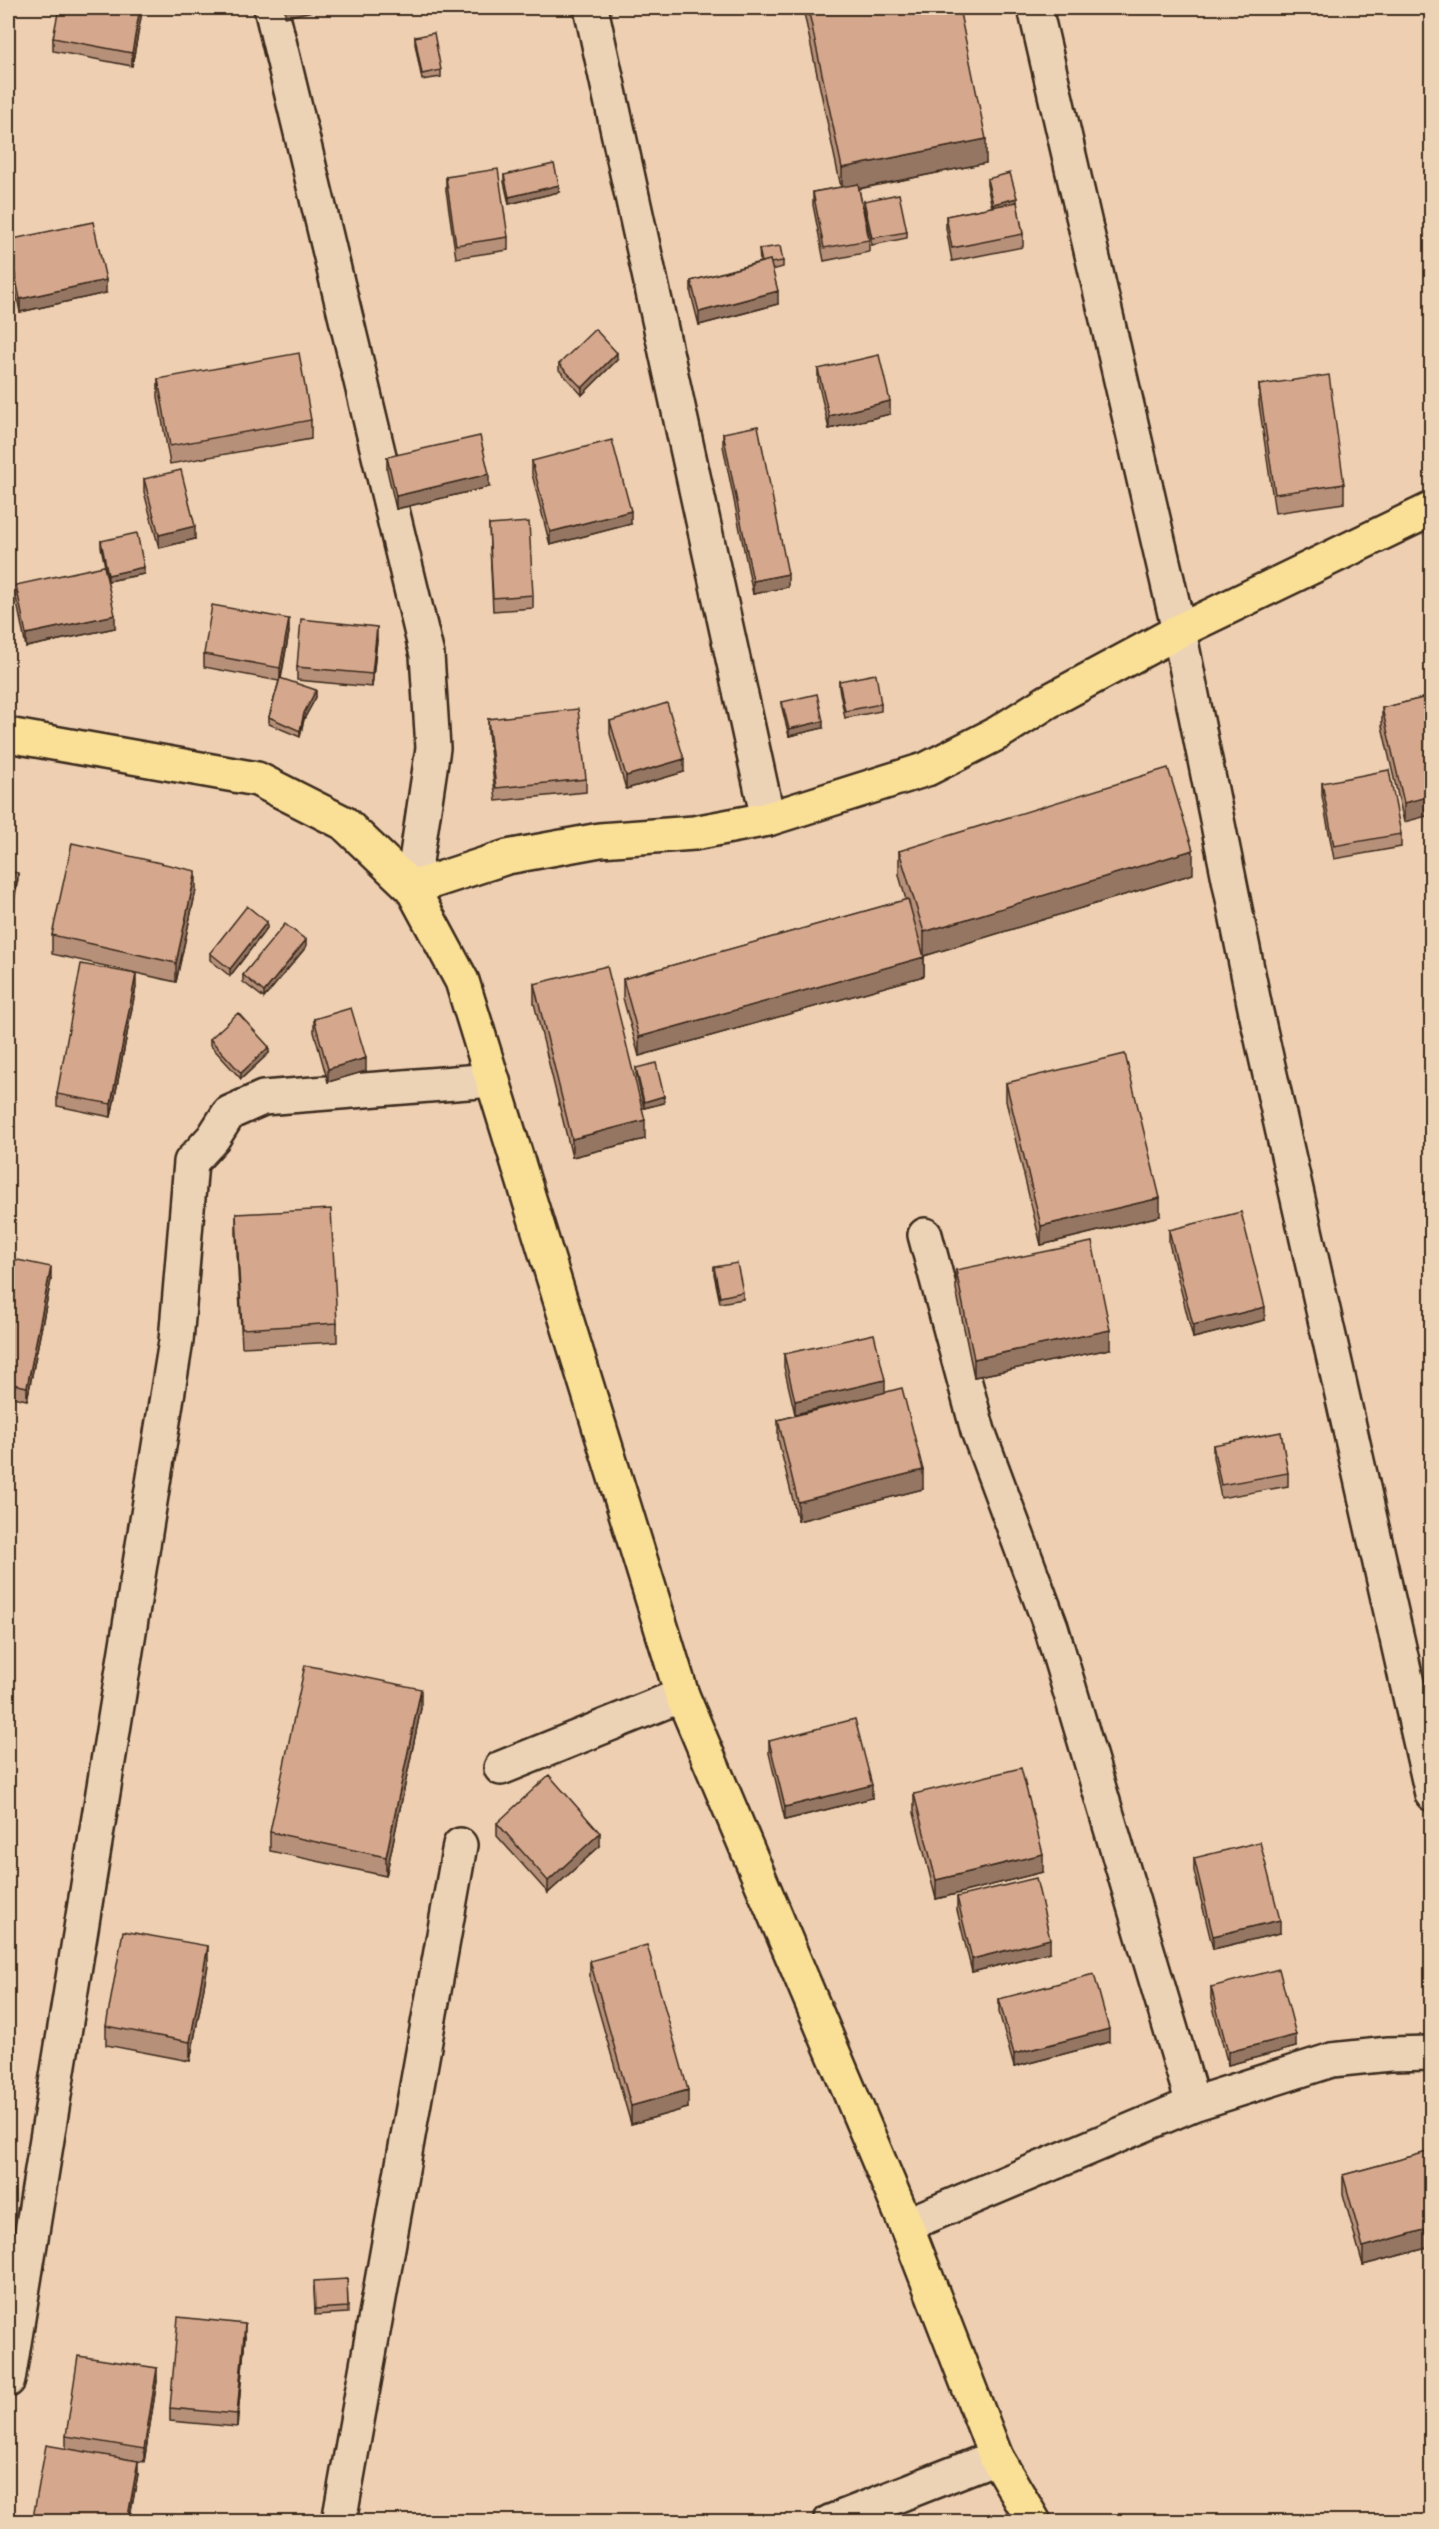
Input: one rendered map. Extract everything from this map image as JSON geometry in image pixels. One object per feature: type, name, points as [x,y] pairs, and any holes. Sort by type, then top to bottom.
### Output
[{"type":"main road","points":[[412,888],[507,857],[600,840],[694,834],[768,819],[927,769],[998,733],[1047,702],[1179,631],[1431,509]]},
{"type":"main road","points":[[8,735],[257,779],[344,823],[412,888],[462,981],[682,1695],[906,2225],[996,2457],[1034,2522]]},
{"type":"street","points":[[271,8],[427,655],[433,748],[412,888]]},
{"type":"street","points":[[591,8],[768,819]]},
{"type":"street","points":[[1035,8],[1179,631],[1255,1008],[1431,1794]]},
{"type":"street","points":[[8,2380],[176,1341],[191,1162],[213,1138],[229,1113],[262,1098],[493,1080]]},
{"type":"street","points":[[925,1235],[978,1431],[1051,1628],[1193,2104]]},
{"type":"street","points":[[501,1768],[682,1695]]},
{"type":"street","points":[[339,2522],[460,1845]]},
{"type":"street","points":[[906,2225],[1193,2104],[1332,2060],[1389,2054],[1431,2053]]},
{"type":"street","points":[[830,2522],[996,2457]]},
{"type":"building","points":[[59,8],[140,8],[132,53],[53,38]]},
{"type":"building","points":[[808,8],[959,8],[986,139],[842,168]]},
{"type":"building","points":[[434,33],[441,70],[422,74],[415,37]]},
{"type":"building","points":[[554,164],[559,185],[509,197],[504,175]]},
{"type":"building","points":[[498,169],[508,237],[456,245],[446,177]]},
{"type":"building","points":[[1010,173],[1017,198],[993,204],[987,179]]},
{"type":"building","points":[[858,184],[869,240],[824,248],[813,192]]},
{"type":"building","points":[[899,194],[907,232],[872,238],[864,201]]},
{"type":"building","points":[[1017,202],[1023,234],[952,248],[946,216]]},
{"type":"building","points":[[93,222],[106,280],[20,299],[8,240]]},
{"type":"building","points":[[780,246],[783,261],[762,262],[759,249]]},
{"type":"building","points":[[770,260],[778,291],[699,312],[691,281]]},
{"type":"building","points":[[595,329],[617,353],[582,388],[559,364]]},
{"type":"building","points":[[299,353],[311,420],[170,446],[158,379]]},
{"type":"building","points":[[879,355],[890,401],[829,416],[818,369]]},
{"type":"building","points":[[1329,375],[1344,484],[1275,494],[1259,385]]},
{"type":"building","points":[[758,426],[788,574],[753,581],[723,433]]},
{"type":"building","points":[[480,436],[489,474],[396,496],[387,457]]},
{"type":"building","points":[[612,440],[631,511],[550,532],[532,461]]},
{"type":"building","points":[[181,470],[195,526],[159,535],[144,479]]},
{"type":"building","points":[[529,522],[533,595],[493,598],[489,525]]},
{"type":"building","points":[[137,533],[144,567],[108,575],[101,541]]},
{"type":"building","points":[[104,566],[115,615],[26,634],[16,585]]},
{"type":"building","points":[[212,605],[289,619],[280,668],[204,654]]},
{"type":"building","points":[[301,619],[377,627],[372,674],[297,667]]},
{"type":"building","points":[[876,674],[881,704],[845,711],[839,681]]},
{"type":"building","points":[[280,678],[316,690],[304,713],[300,731],[269,717]]},
{"type":"building","points":[[817,694],[823,721],[789,729],[782,702]]},
{"type":"building","points":[[1431,696],[1431,796],[1404,803],[1382,708]]},
{"type":"building","points":[[667,703],[684,759],[626,776],[610,721]]},
{"type":"building","points":[[578,709],[586,779],[496,788],[488,719]]},
{"type":"building","points":[[1168,768],[1193,850],[924,932],[899,851]]},
{"type":"building","points":[[1389,770],[1401,834],[1334,846],[1322,783]]},
{"type":"building","points":[[72,843],[196,871],[176,963],[52,935]]},
{"type":"building","points":[[8,871],[18,873],[9,922],[8,922]]},
{"type":"building","points":[[908,899],[924,957],[639,1037],[623,979]]},
{"type":"building","points":[[247,906],[267,922],[230,969],[210,953]]},
{"type":"building","points":[[285,924],[306,940],[264,992],[243,975]]},
{"type":"building","points":[[81,964],[136,974],[111,1104],[57,1094]]},
{"type":"building","points":[[607,966],[645,1120],[572,1139],[534,984]]},
{"type":"building","points":[[351,1008],[366,1058],[328,1069],[314,1019]]},
{"type":"building","points":[[238,1013],[269,1047],[241,1073],[210,1039]]},
{"type":"building","points":[[1125,1054],[1160,1198],[1041,1226],[1006,1083]]},
{"type":"building","points":[[656,1063],[664,1096],[644,1102],[636,1068]]},
{"type":"building","points":[[331,1209],[337,1323],[242,1329],[236,1214]]},
{"type":"building","points":[[1241,1212],[1265,1307],[1193,1325],[1169,1230]]},
{"type":"building","points":[[1092,1242],[1110,1330],[974,1359],[956,1270]]},
{"type":"building","points":[[8,1258],[51,1267],[27,1387],[8,1383]]},
{"type":"building","points":[[737,1263],[743,1292],[720,1297],[714,1267]]},
{"type":"building","points":[[874,1334],[885,1380],[795,1401],[784,1354]]},
{"type":"building","points":[[902,1388],[923,1470],[798,1502],[778,1420]]},
{"type":"building","points":[[1281,1432],[1288,1473],[1221,1485],[1213,1445]]},
{"type":"building","points":[[305,1665],[421,1689],[386,1857],[270,1832]]},
{"type":"building","points":[[855,1719],[872,1785],[785,1807],[769,1741]]},
{"type":"building","points":[[1021,1768],[1043,1854],[936,1880],[914,1794]]},
{"type":"building","points":[[549,1775],[600,1833],[548,1881],[497,1823]]},
{"type":"building","points":[[1260,1842],[1280,1920],[1213,1936],[1194,1858]]},
{"type":"building","points":[[1036,1878],[1050,1939],[972,1959],[957,1897]]},
{"type":"building","points":[[123,1931],[208,1946],[190,2042],[106,2026]]},
{"type":"building","points":[[647,1945],[688,2090],[631,2106],[590,1961]]},
{"type":"building","points":[[1279,1969],[1296,2035],[1228,2052],[1211,1987]]},
{"type":"building","points":[[1094,1974],[1109,2029],[1014,2054],[999,1999]]},
{"type":"building","points":[[1431,2151],[1431,2228],[1363,2247],[1343,2175]]},
{"type":"building","points":[[347,2279],[348,2307],[315,2309],[314,2281]]},
{"type":"building","points":[[178,2317],[245,2324],[237,2414],[170,2408]]},
{"type":"building","points":[[78,2356],[157,2368],[144,2449],[66,2436]]},
{"type":"building","points":[[46,2445],[138,2461],[127,2522],[53,2522],[33,2518]]}]
